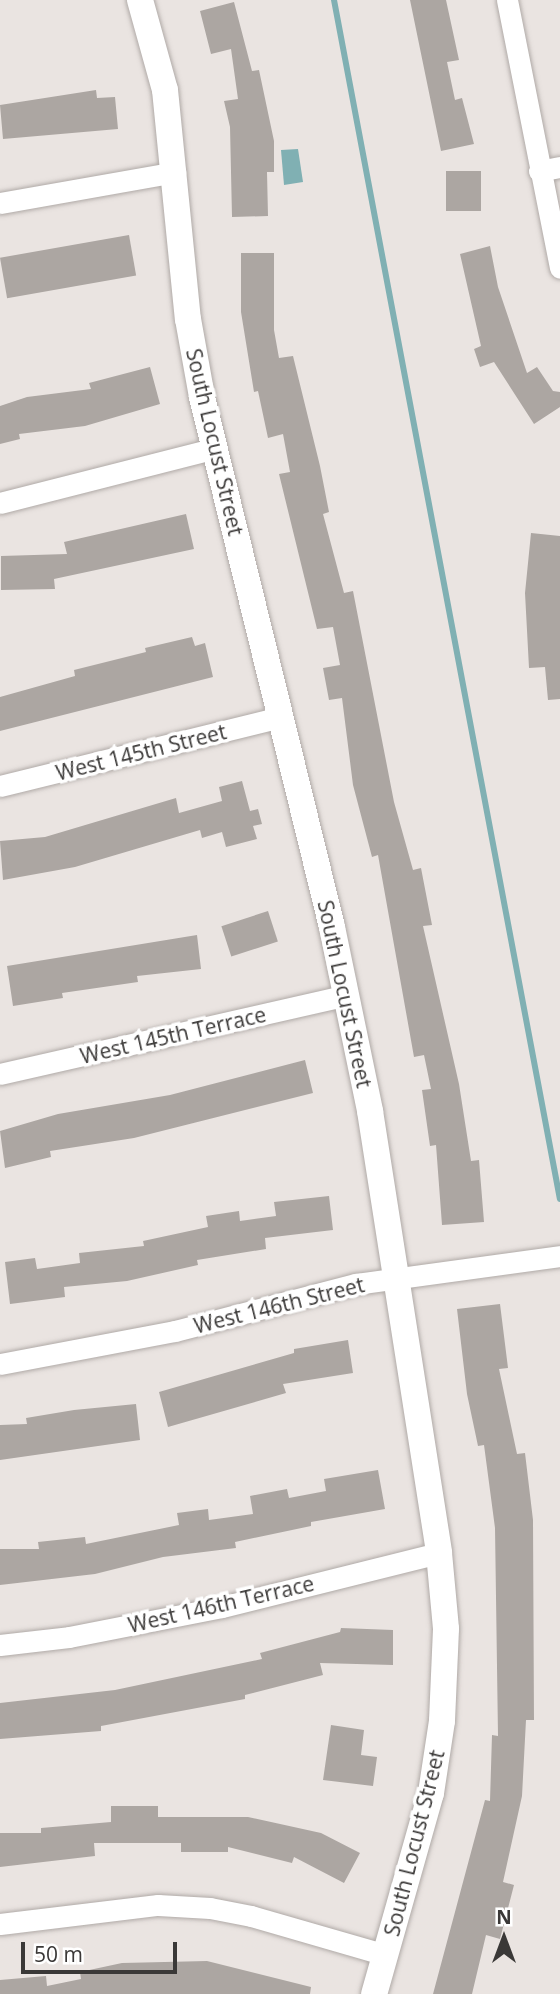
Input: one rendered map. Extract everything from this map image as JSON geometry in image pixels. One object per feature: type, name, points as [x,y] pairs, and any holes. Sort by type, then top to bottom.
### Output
[{"type":"street","name":"South Locust Street","points":[[140,0],[165,90],[188,319],[215,448],[347,995],[439,1553],[446,1629],[442,1721],[431,1793],[374,1994]]},
{"type":"street","points":[[507,0],[560,268]]},
{"type":"street","points":[[539,171],[560,167]]},
{"type":"street","points":[[0,203],[175,172]]},
{"type":"street","points":[[0,503],[215,448]]},
{"type":"street","name":"West 145th Street","points":[[0,786],[281,717]]},
{"type":"street","name":"West 145th Terrace","points":[[0,1074],[347,995]]},
{"type":"street","name":"West 146th Street","points":[[0,1364],[175,1331],[308,1294],[395,1278],[560,1256]]},
{"type":"street","name":"West 146th Terrace","points":[[0,1645],[197,1612],[439,1553]]},
{"type":"street","points":[[0,1924],[158,1905],[210,1908],[386,1955]]},
{"type":"water","points":[[298,149],[303,182],[284,185],[281,150]]},
{"type":"building","points":[[410,0],[446,0],[459,60],[447,62],[455,100],[462,98],[474,144],[441,151]]},
{"type":"building","points":[[234,2],[252,71],[259,70],[274,141],[274,172],[267,172],[268,216],[232,217],[230,127],[224,101],[238,99],[231,49],[211,54],[200,11]]},
{"type":"building","points":[[96,90],[97,98],[115,97],[118,129],[3,139],[0,105]]},
{"type":"building","points":[[446,171],[481,171],[481,211],[446,211]]},
{"type":"building","points":[[129,235],[136,275],[7,298],[0,258]]},
{"type":"building","points":[[490,246],[498,287],[527,373],[537,367],[553,391],[560,392],[560,407],[534,424],[494,362],[480,367],[474,349],[481,346],[460,254]]},
{"type":"building","points":[[241,253],[274,253],[274,330],[279,358],[293,356],[329,512],[323,514],[344,593],[353,591],[394,802],[413,870],[421,868],[432,925],[423,926],[459,1084],[471,1161],[479,1160],[484,1222],[442,1225],[436,1145],[430,1146],[422,1090],[431,1089],[424,1055],[414,1057],[378,855],[372,857],[353,785],[342,698],[329,700],[323,668],[340,665],[333,627],[317,629],[279,474],[290,472],[283,434],[268,438],[258,391],[254,392],[241,312]]},
{"type":"building","points":[[150,367],[160,404],[85,426],[19,434],[20,439],[0,444],[0,406],[27,397],[91,389],[89,383]]},
{"type":"building","points":[[186,514],[194,549],[54,579],[55,589],[1,590],[1,556],[67,554],[64,542]]},
{"type":"building","points":[[531,533],[560,536],[560,699],[548,700],[545,667],[529,668],[525,593]]},
{"type":"building","points":[[192,637],[195,646],[205,643],[213,677],[0,731],[0,697],[75,676],[74,670]]},
{"type":"building","points":[[242,781],[250,811],[258,809],[262,824],[253,826],[257,839],[226,847],[222,832],[202,838],[200,830],[75,867],[3,880],[0,841],[45,837],[176,798],[179,813],[222,801],[219,787]]},
{"type":"building","points":[[268,911],[278,941],[231,957],[221,926]]},
{"type":"building","points":[[197,935],[201,969],[137,976],[138,982],[62,993],[63,998],[13,1006],[7,966]]},
{"type":"building","points":[[305,1060],[313,1093],[134,1138],[50,1151],[51,1157],[5,1168],[0,1131],[58,1114],[170,1095]]},
{"type":"building","points":[[329,1196],[333,1230],[265,1238],[266,1249],[197,1260],[198,1265],[127,1281],[64,1287],[65,1297],[10,1304],[5,1262],[35,1258],[37,1269],[80,1263],[79,1253],[144,1246],[143,1241],[208,1227],[206,1216],[239,1211],[240,1221],[276,1216],[274,1202]]},
{"type":"building","points":[[500,1304],[508,1368],[499,1369],[517,1454],[525,1453],[533,1520],[534,1720],[526,1720],[522,1796],[503,1882],[514,1885],[500,1939],[486,1935],[472,1994],[433,1994],[485,1800],[490,1801],[492,1735],[498,1736],[495,1528],[484,1445],[478,1446],[467,1394],[457,1309]]},
{"type":"building","points":[[348,1340],[353,1373],[283,1384],[286,1393],[168,1427],[159,1392],[294,1353],[294,1349]]},
{"type":"building","points":[[136,1404],[140,1440],[0,1460],[0,1425],[27,1424],[26,1418],[74,1410]]},
{"type":"building","points":[[378,1470],[385,1509],[311,1522],[311,1526],[235,1542],[236,1548],[163,1557],[95,1574],[0,1585],[0,1549],[39,1549],[38,1542],[85,1537],[86,1544],[179,1525],[177,1513],[208,1509],[209,1520],[253,1514],[250,1496],[287,1489],[289,1498],[326,1491],[324,1479]]},
{"type":"building","points":[[341,1628],[393,1630],[393,1665],[320,1663],[323,1675],[245,1695],[245,1699],[101,1726],[101,1731],[0,1739],[0,1703],[115,1690],[262,1659],[260,1653],[340,1632]]},
{"type":"building","points":[[331,1725],[364,1730],[361,1755],[377,1757],[373,1786],[323,1780]]},
{"type":"building","points":[[111,1806],[158,1806],[158,1817],[248,1817],[321,1833],[360,1853],[344,1883],[294,1857],[292,1863],[228,1847],[228,1852],[181,1852],[181,1843],[94,1843],[95,1856],[0,1867],[0,1833],[41,1833],[41,1828],[111,1822]]},
{"type":"building","points":[[207,1961],[311,1987],[310,1994],[0,1994],[0,1980],[46,1976],[47,1986],[81,1979],[80,1972],[122,1963]]},
{"type":"waterway","points":[[334,0],[560,1199]]}]
